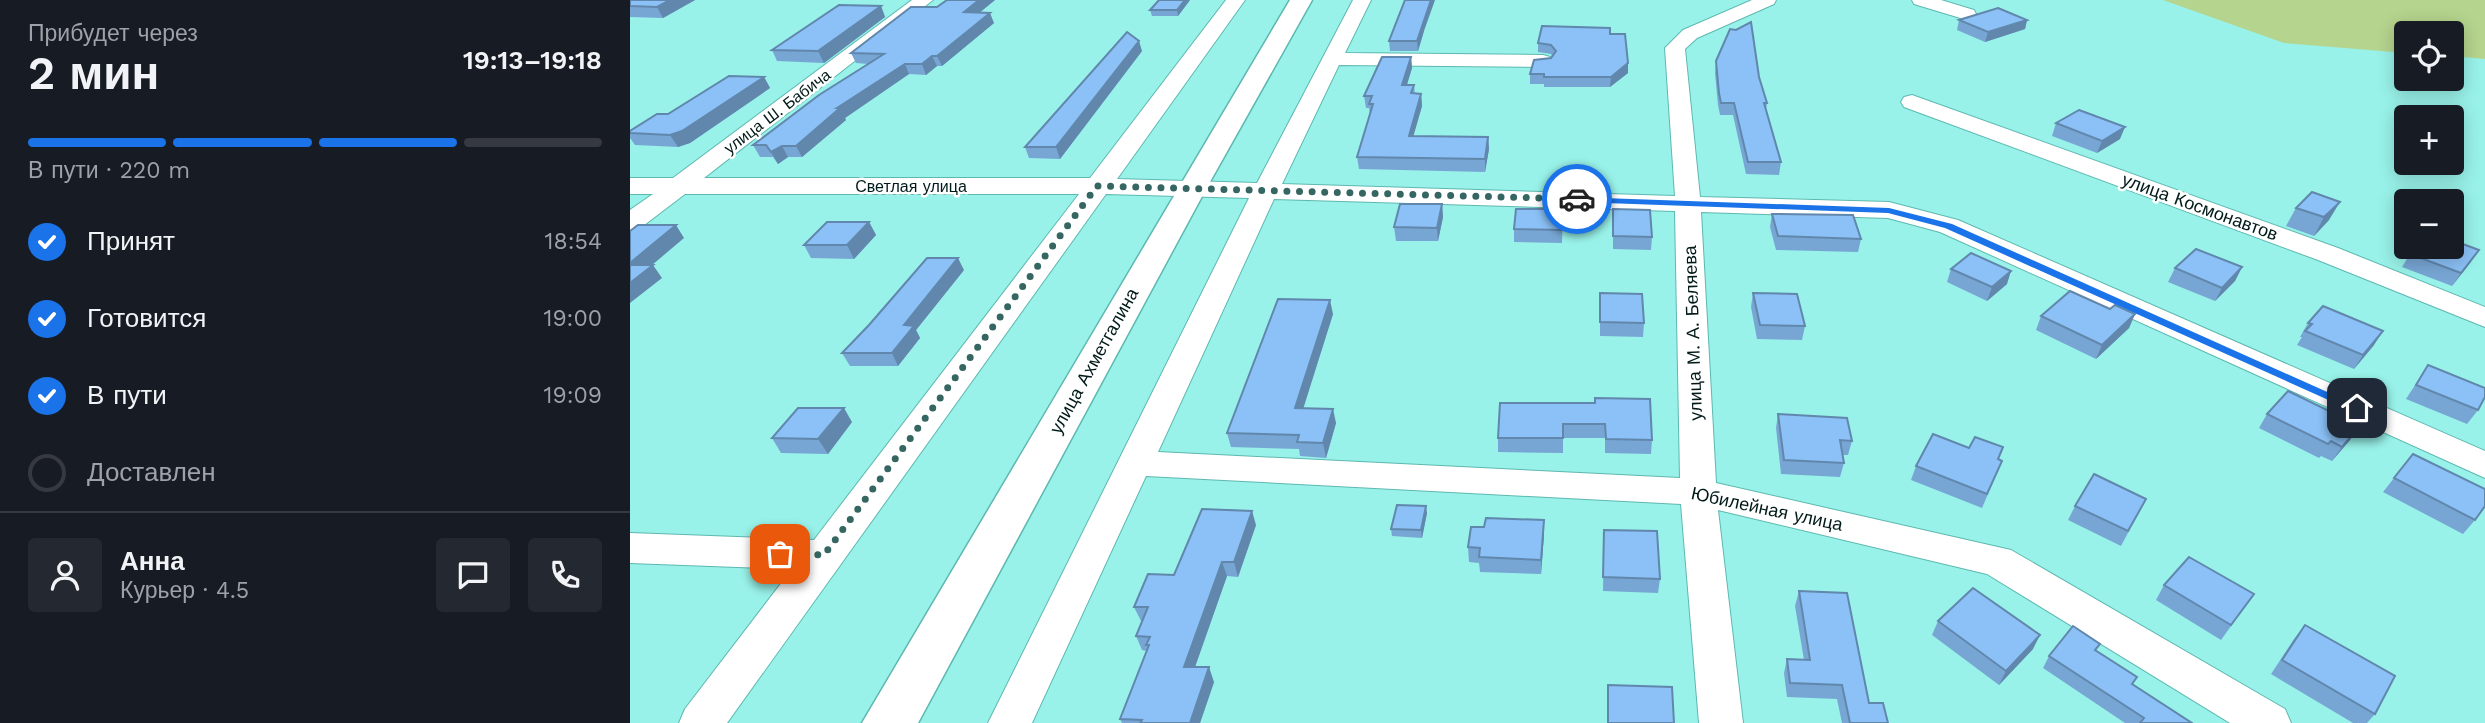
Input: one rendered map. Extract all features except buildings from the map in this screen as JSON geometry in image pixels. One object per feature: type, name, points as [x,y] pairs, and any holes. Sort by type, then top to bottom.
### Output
[{"type":"main road","name":"улица Ахметгалина","points":[[890,723],[1191,189],[1301,0]]},
{"type":"street","name":"улица Ш. Бабича","points":[[630,223],[924,0]]},
{"type":"street","points":[[701,723],[1236,0]]},
{"type":"street","points":[[1010,723],[1266,190],[1362,0]]},
{"type":"street","name":"улица М. А. Беляева","points":[[1721,723],[1698,492],[1688,203],[1675,48],[1690,34],[1767,0]]},
{"type":"street","points":[[1921,0],[1967,13]]},
{"type":"street","points":[[1331,59],[1543,61]]},
{"type":"street","name":"улица Космонавтов","points":[[1912,102],[2328,254],[2485,318]]},
{"type":"street","name":"Светлая улица","points":[[630,186],[1097,186],[1889,210],[1949,226],[2485,465]]},
{"type":"street","name":"Юбилейная улица","points":[[1134,463],[1698,492],[1997,561],[2269,723]]},
{"type":"street","points":[[630,548],[824,555]]},
{"type":"green space","points":[[2163,0],[2485,0],[2485,59],[2464,57],[2464,21],[2394,21],[2394,52],[2284,43]]},
{"type":"way so far","points":[[780,554],[824,555],[1097,186],[1577,199]]},
{"type":"route","points":[[1577,199],[1889,210],[1949,226],[2357,408]]}]
